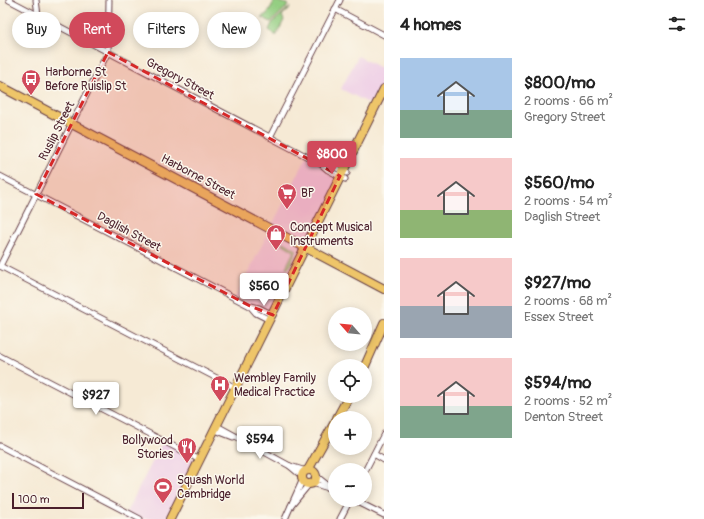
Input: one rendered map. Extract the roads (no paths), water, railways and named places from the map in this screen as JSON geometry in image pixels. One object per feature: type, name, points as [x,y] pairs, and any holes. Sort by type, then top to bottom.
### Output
[{"type":"main road","name":"Harborne Street","points":[[0,81],[72,123]]},
{"type":"main road","name":"Harborne Street","points":[[0,86],[307,246],[384,289]]},
{"type":"main road","points":[[344,175],[384,89]]},
{"type":"main road","points":[[170,519],[290,282],[298,272],[307,246],[384,101]]},
{"type":"main road","name":"Harborne Street","points":[[307,246],[384,283]]},
{"type":"main road","points":[[369,359],[384,323]]},
{"type":"main road","points":[[375,347],[384,336]]},
{"type":"main road","points":[[309,477],[328,435]]},
{"type":"street","name":"Gregory Street","points":[[9,0],[32,12]]},
{"type":"street","points":[[36,0],[38,12]]},
{"type":"street","name":"Ruslip Street","points":[[0,266],[108,52],[109,0]]},
{"type":"street","points":[[270,137],[340,0]]},
{"type":"street","points":[[335,9],[384,35]]},
{"type":"street","name":"Gregory Street","points":[[61,27],[344,175]]},
{"type":"street","name":"Daglish Street","points":[[0,176],[250,306],[259,308],[272,317]]},
{"type":"street","points":[[0,266],[236,388]]},
{"type":"street","points":[[0,356],[200,460]]},
{"type":"street","points":[[216,428],[328,486]]},
{"type":"street","points":[[369,463],[384,434]]},
{"type":"street","points":[[0,446],[140,519]]},
{"type":"street","points":[[374,454],[384,460]]},
{"type":"street","points":[[285,519],[292,502],[309,477]]},
{"type":"street","points":[[291,506],[309,477]]},
{"type":"street","points":[[340,519],[346,507]]},
{"type":"street","points":[[368,507],[383,515]]},
{"type":"place","name":"Harborne St Before Ruislip St","points":[[31,96]]},
{"type":"place","name":"BP","points":[[287,210]]},
{"type":"place","name":"Concept Musical Instruments","points":[[276,251]]},
{"type":"place","name":"Wembley Family Medical Practice","points":[[220,402]]},
{"type":"place","name":"Bollywood Stories","points":[[187,464]]},
{"type":"place","name":"Squash World Cambridge","points":[[163,504]]}]
